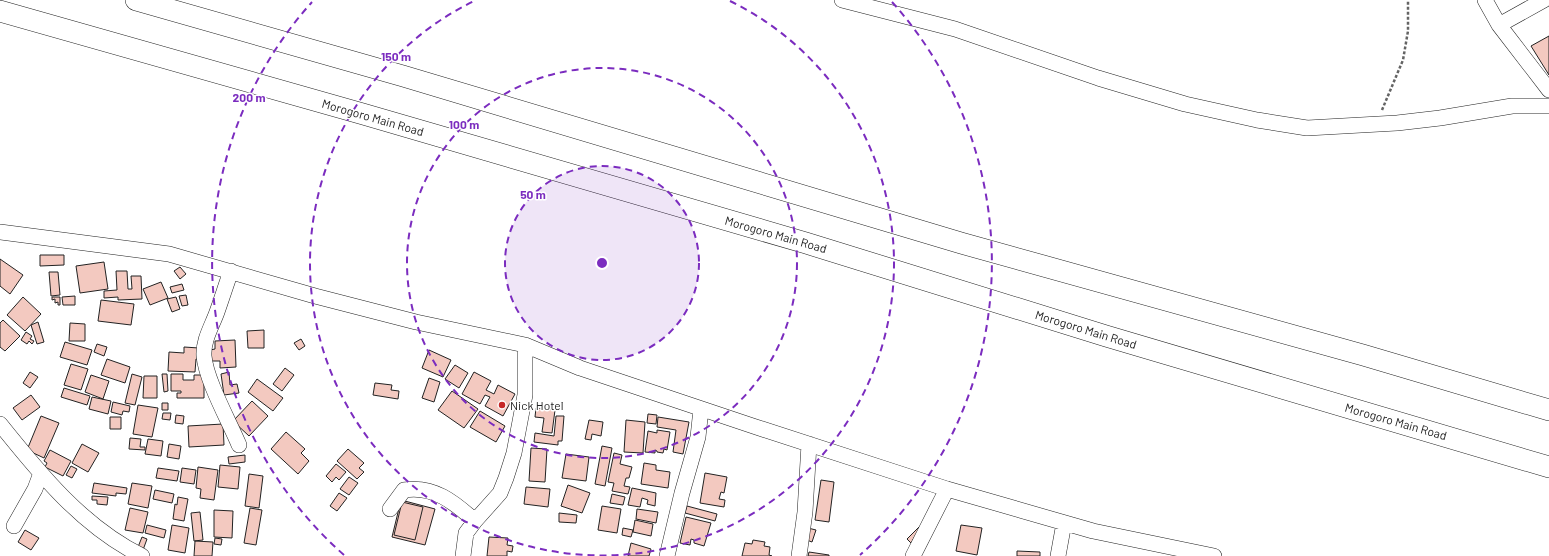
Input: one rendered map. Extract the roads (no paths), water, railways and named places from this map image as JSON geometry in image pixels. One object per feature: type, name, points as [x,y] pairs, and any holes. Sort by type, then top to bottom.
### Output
[{"type":"highway","points":[[136,0],[403,76],[961,243],[1363,355],[1549,410]]},
{"type":"highway","name":"Morogoro Main Road","points":[[0,11],[799,240],[1114,338],[1549,467]]},
{"type":"street","points":[[842,0],[955,29],[1098,78],[1185,104],[1257,120],[1307,128],[1440,118],[1512,106],[1549,106]]},
{"type":"street","points":[[1485,0],[1499,25],[1549,90]]},
{"type":"street","points":[[1499,25],[1544,0]]},
{"type":"street","points":[[0,232],[169,254],[315,296],[416,322],[525,344],[580,368],[947,489],[1093,531],[1214,556]]},
{"type":"street","points":[[231,271],[207,336],[204,355],[207,369],[239,445]]},
{"type":"street","points":[[462,556],[466,533],[500,493],[512,460],[525,395],[525,344]]},
{"type":"street","points":[[667,556],[682,493],[698,437],[701,409]]},
{"type":"street","points":[[0,424],[41,473],[92,524],[122,546],[142,556]]},
{"type":"street","points":[[799,556],[805,512],[809,444]]},
{"type":"street","points":[[14,526],[41,473]]},
{"type":"street","points":[[390,509],[397,497],[404,490],[413,489],[431,491],[448,498],[475,521]]},
{"type":"street","points":[[913,556],[947,489]]},
{"type":"street","points":[[1058,556],[1064,523]]},
{"type":"place","name":"Nick Hotel","points":[[502,405]]}]
